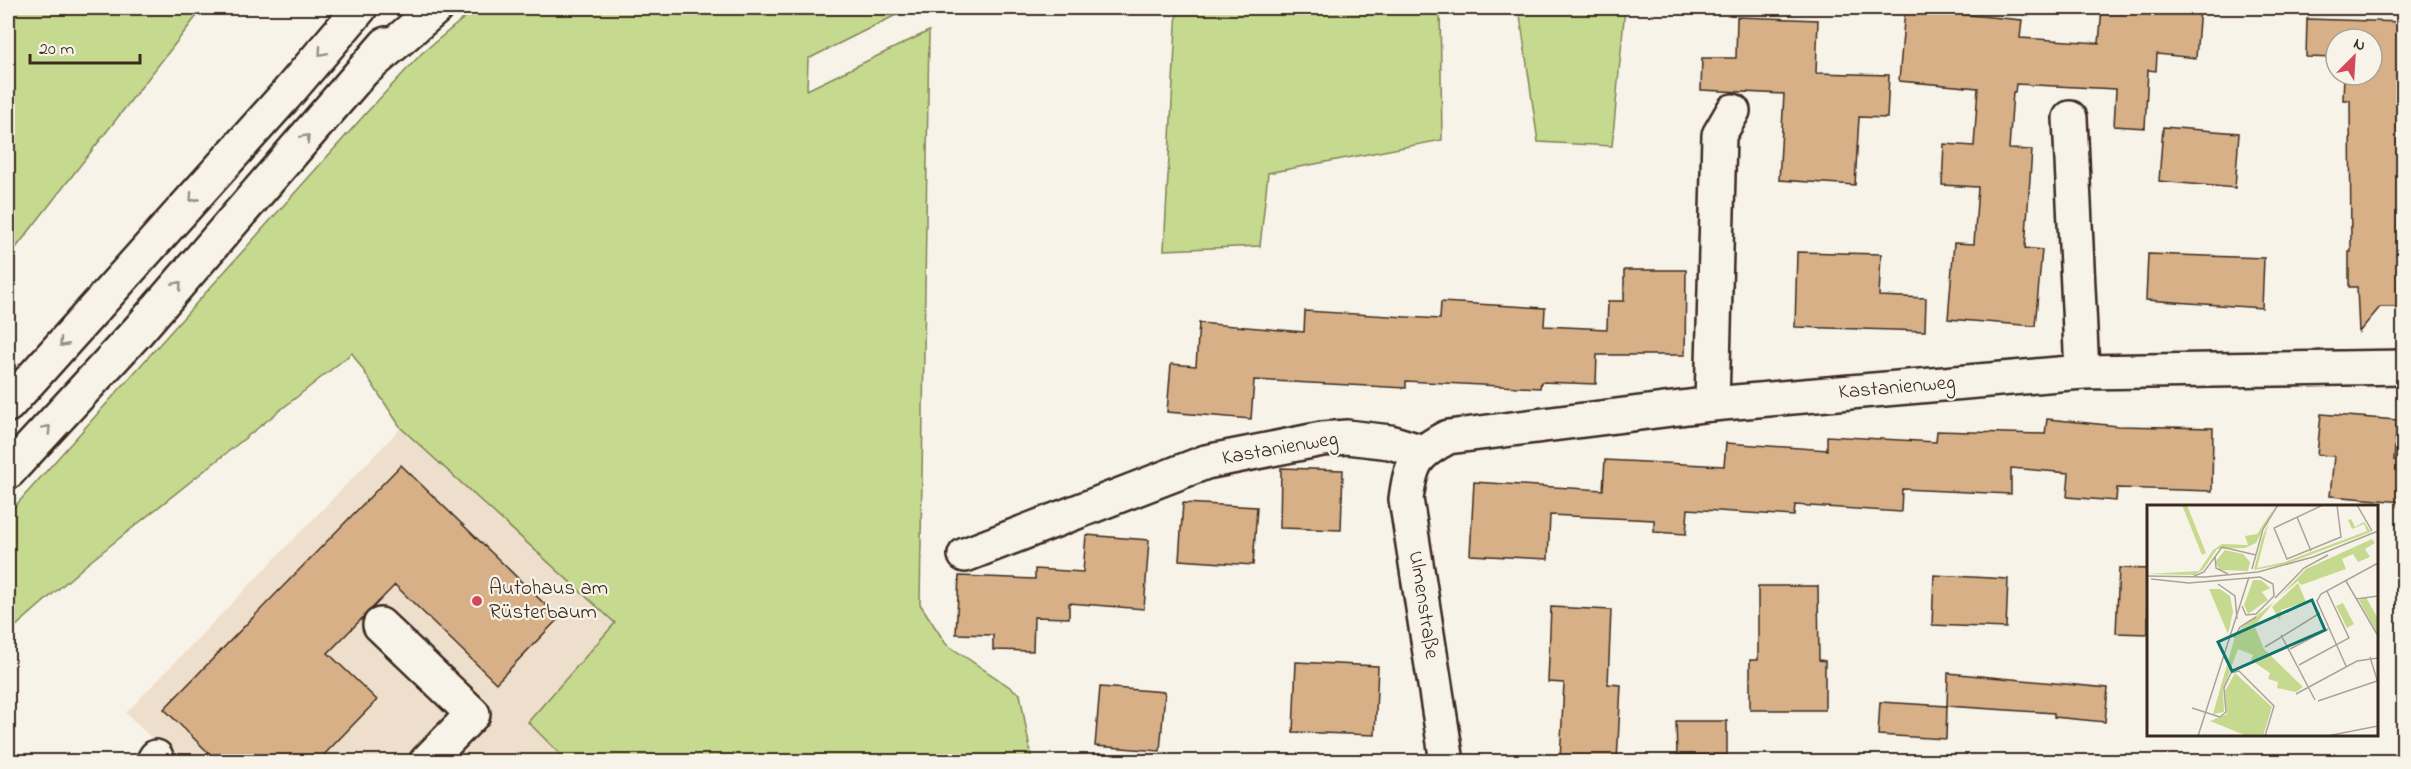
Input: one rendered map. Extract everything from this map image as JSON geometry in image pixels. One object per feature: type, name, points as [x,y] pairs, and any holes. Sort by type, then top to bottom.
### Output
[{"type":"main road","points":[[8,405],[277,105],[360,8]]},
{"type":"main road","points":[[8,472],[138,331],[368,67],[415,8]]},
{"type":"main road","points":[[368,67],[435,8]]},
{"type":"main road","points":[[1712,404],[1719,135],[1733,111]]},
{"type":"main road","points":[[2070,118],[2082,372]]},
{"type":"main road","name":"Kastanienweg","points":[[964,555],[1206,462],[1322,439],[1347,437],[1390,442],[1423,452],[1448,437],[1712,404],[2082,372],[2403,367]]},
{"type":"main road","name":"Ulmenstraße","points":[[1423,452],[1409,473],[1406,499],[1447,762]]},
{"type":"main road","points":[[380,625],[473,714],[426,762]]},
{"type":"shaded area","points":[[401,428],[616,623],[528,722],[567,761],[175,761],[126,713]]},
{"type":"green space","points":[[8,8],[203,8],[8,258]]},
{"type":"green space","points":[[476,8],[910,8],[808,59],[807,90],[929,31],[920,604],[946,644],[1020,694],[1032,761],[567,761],[528,722],[615,623],[401,428],[352,353],[87,564],[8,633],[8,514],[368,111],[422,53]]},
{"type":"green space","points":[[1177,8],[1440,8],[1442,140],[1268,173],[1260,246],[1164,250]]},
{"type":"green space","points":[[1519,8],[1625,8],[1612,146],[1538,142]]},
{"type":"building","points":[[2102,8],[2200,8],[2196,58],[2157,54],[2156,71],[2148,70],[2145,128],[2114,126],[2116,89],[2016,84],[2015,92],[2013,92],[2009,149],[2032,150],[2025,248],[2042,250],[2035,326],[1948,319],[1954,243],[1974,244],[1978,187],[1942,185],[1944,144],[1974,146],[1978,88],[1899,81],[1905,9],[2022,20],[2020,38],[2099,43]]},
{"type":"building","points":[[1737,17],[1818,20],[1816,73],[1889,75],[1887,118],[1859,117],[1855,185],[1779,180],[1784,94],[1701,90],[1702,58],[1736,58]]},
{"type":"building","points":[[2307,19],[2403,22],[2403,307],[2380,307],[2359,332],[2357,287],[2349,287],[2349,252],[2351,252],[2350,100],[2343,100],[2344,87],[2384,87],[2384,27],[2324,27],[2324,58],[2306,57]]},
{"type":"building","points":[[2163,127],[2239,133],[2235,188],[2159,181]]},
{"type":"building","points":[[1797,252],[1881,254],[1879,296],[1926,298],[1925,331],[1795,327]]},
{"type":"building","points":[[2148,254],[2264,258],[2262,308],[2146,300]]},
{"type":"building","points":[[1624,270],[1686,270],[1685,355],[1597,355],[1596,384],[1541,382],[1540,388],[1406,381],[1406,388],[1254,380],[1251,419],[1167,412],[1171,364],[1196,366],[1199,323],[1304,332],[1305,311],[1440,319],[1441,302],[1545,308],[1544,326],[1607,329],[1608,301],[1624,301]]},
{"type":"building","points":[[2321,414],[2397,420],[2394,460],[2403,461],[2403,502],[2330,496],[2334,456],[2317,455]]},
{"type":"building","points":[[2047,419],[2118,426],[2213,428],[2212,491],[2117,488],[2116,501],[2067,497],[2069,473],[2011,468],[2011,494],[1902,489],[1901,512],[1795,505],[1794,516],[1688,509],[1686,534],[1654,532],[1654,520],[1550,515],[1548,559],[1470,555],[1474,482],[1603,490],[1605,460],[1724,466],[1726,443],[1827,450],[1827,436],[1936,442],[1937,431],[2045,434]]},
{"type":"building","name":"Autohaus am Rüsterbaum","points":[[401,465],[559,618],[496,683],[395,585],[328,653],[377,700],[317,762],[218,762],[164,709]]},
{"type":"building","points":[[1281,468],[1343,470],[1341,530],[1280,528]]},
{"type":"building","points":[[1183,503],[1257,507],[1253,565],[1179,560]]},
{"type":"building","points":[[1086,535],[1149,540],[1144,609],[1069,603],[1069,618],[1034,617],[1033,651],[993,650],[993,635],[956,634],[959,576],[1035,579],[1035,569],[1083,572]]},
{"type":"building","points":[[2119,568],[2147,569],[2147,634],[2116,633]]},
{"type":"building","points":[[1934,575],[2008,579],[2006,628],[1932,625]]},
{"type":"building","points":[[1758,586],[1818,586],[1819,660],[1825,661],[1825,710],[1750,710],[1750,660],[1758,660]]},
{"type":"building","points":[[1551,607],[1611,610],[1608,684],[1621,685],[1617,762],[1560,760],[1564,683],[1548,682]]},
{"type":"building","points":[[1296,662],[1378,666],[1375,735],[1293,732]]},
{"type":"building","points":[[1948,673],[2108,688],[2105,722],[2054,717],[2054,713],[1947,706]]},
{"type":"building","points":[[1100,687],[1165,692],[1160,751],[1095,746]]},
{"type":"building","points":[[1880,702],[1947,706],[1946,739],[1878,735]]},
{"type":"building","points":[[1676,721],[1727,721],[1727,755],[1677,755]]},
{"type":"place","name":"Autohaus am Rüsterbaum","points":[[477,601]]}]
